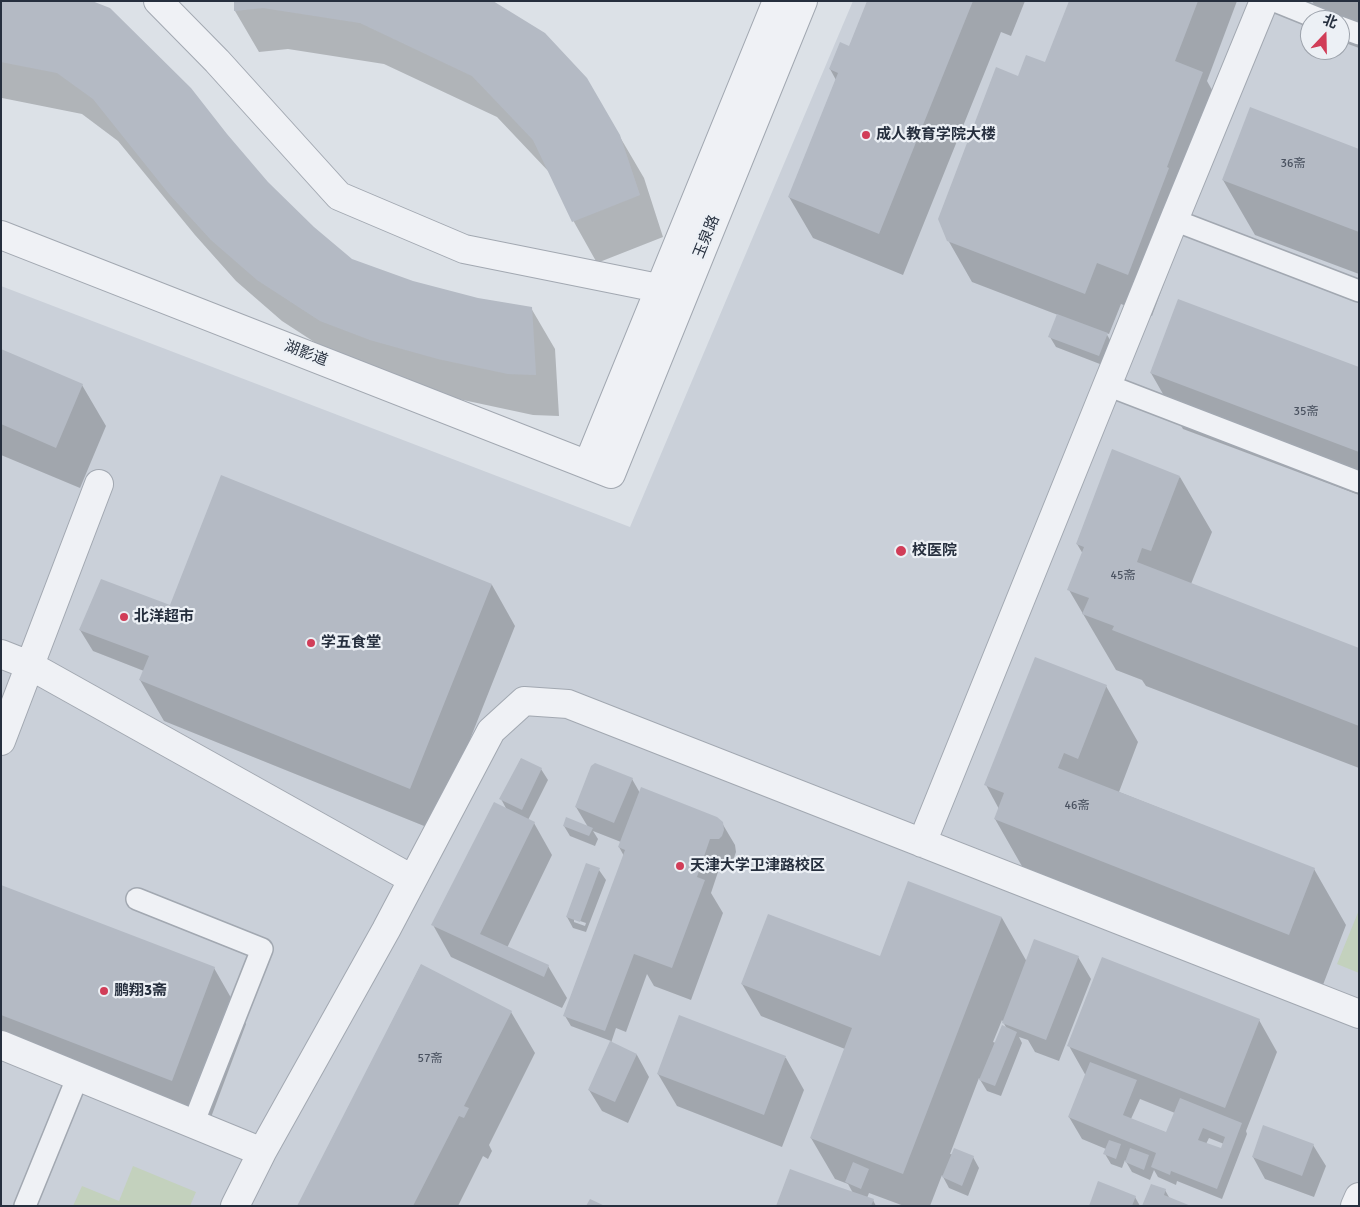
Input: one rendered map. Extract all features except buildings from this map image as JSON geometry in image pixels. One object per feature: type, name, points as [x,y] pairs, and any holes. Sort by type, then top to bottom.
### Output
[{"type":"street","points":[[158,1],[217,61],[339,196],[464,249],[672,290]]},
{"type":"street","name":"玉泉路","points":[[600,469],[672,290],[777,1]]},
{"type":"street","name":"玉泉路","points":[[672,290],[803,1]]},
{"type":"street","points":[[922,843],[1264,1]]},
{"type":"street","name":"湖影道","points":[[1,235],[600,469]]},
{"type":"street","points":[[1,741],[99,484]]},
{"type":"street","points":[[1,654],[29,665],[412,879]]},
{"type":"street","points":[[235,1206],[262,1152],[386,930],[491,731],[524,701],[568,704],[1359,1014]]},
{"type":"street","points":[[1,1045],[262,1152]]},
{"type":"street","points":[[1356,1206],[1359,1197]]},
{"type":"lane","points":[[1275,1],[1300,11]]},
{"type":"lane","points":[[1174,220],[1357,287]]},
{"type":"lane","points":[[1107,385],[1359,482]]},
{"type":"lane","points":[[137,899],[262,949],[193,1124]]},
{"type":"lane","points":[[25,1206],[78,1076]]},
{"type":"shaded area","name":"天津大学卫津路校区","points":[[853,1],[1359,1],[1359,1206],[1,1206],[1,286],[630,527]]},
{"type":"green space","points":[[1359,910],[1359,973],[1337,964]]},
{"type":"green space","points":[[133,1166],[196,1192],[190,1206],[73,1206],[82,1186],[119,1201]]},
{"type":"place","name":"成人教育学院大楼","points":[[866,135]]},
{"type":"place","name":"校医院","points":[[901,551]]},
{"type":"place","name":"北洋超市","points":[[124,617]]},
{"type":"place","name":"学五食堂","points":[[311,643]]},
{"type":"place","name":"天津大学卫津路校区","points":[[680,866]]},
{"type":"place","name":"鹏翔3斋","points":[[104,991]]}]
